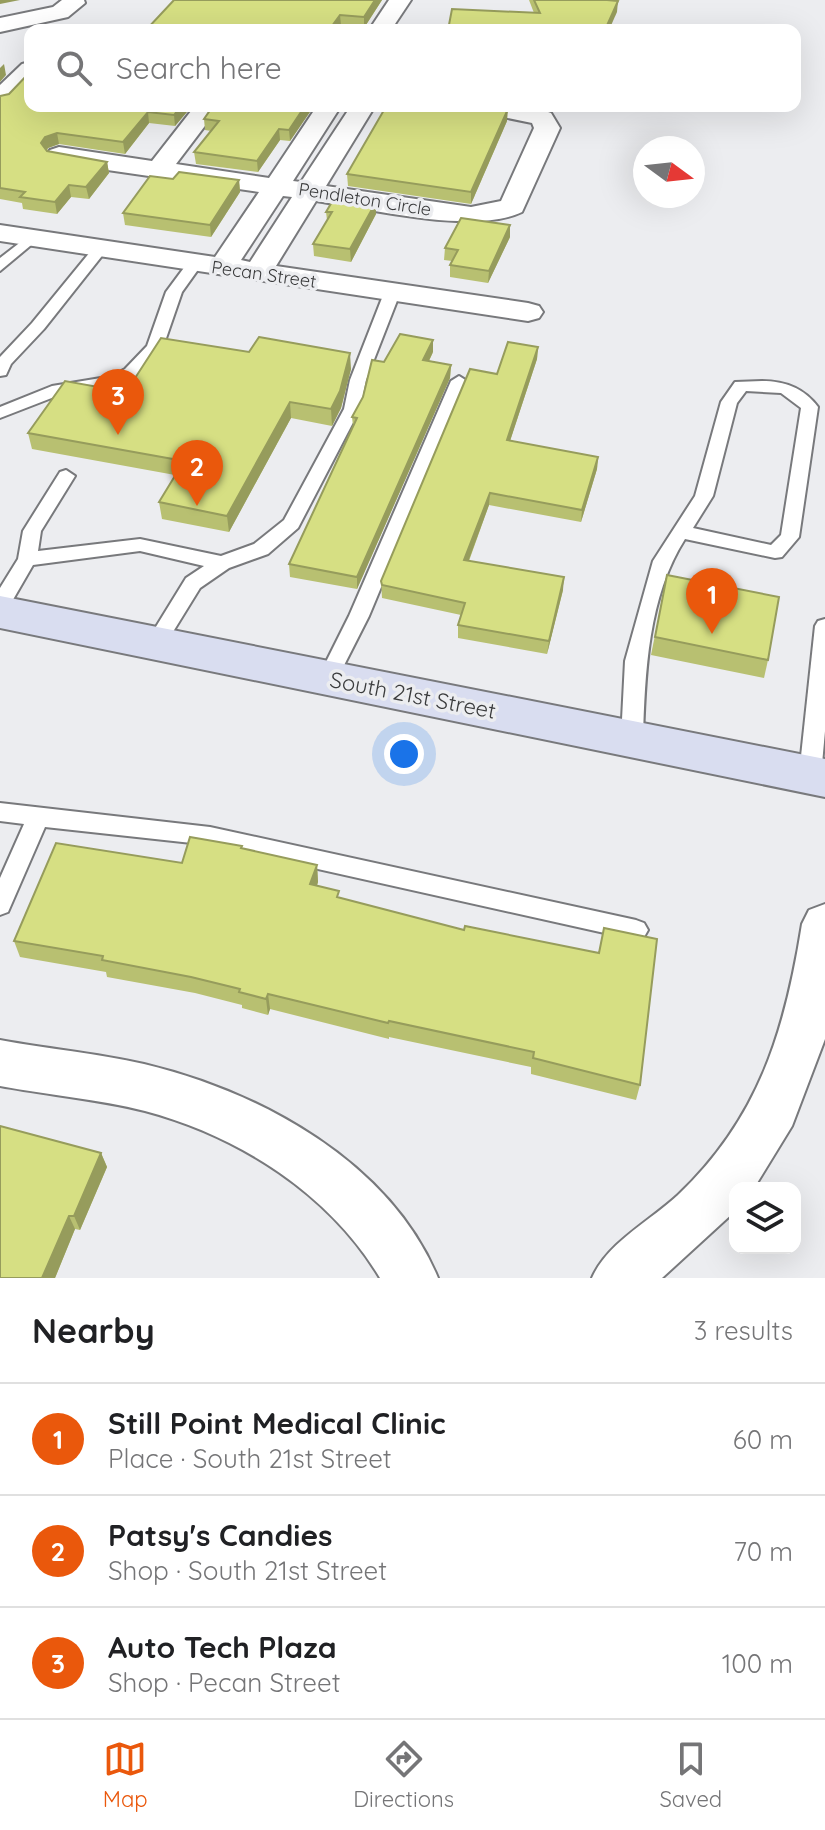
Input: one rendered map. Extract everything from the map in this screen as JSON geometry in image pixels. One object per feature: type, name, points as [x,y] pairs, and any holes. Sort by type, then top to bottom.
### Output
[{"type":"main road","name":"South 21st Street","points":[[0,612],[818,777]]},
{"type":"street","points":[[0,25],[60,12],[74,3],[73,0]]},
{"type":"street","points":[[384,24],[400,0]]},
{"type":"street","points":[[0,98],[24,75]]},
{"type":"street","points":[[157,171],[203,112]]},
{"type":"street","points":[[208,266],[276,186],[325,112]]},
{"type":"street","points":[[257,273],[359,112]]},
{"type":"street","name":"Pendleton Circle","points":[[59,155],[471,215],[497,213],[512,206],[547,128],[542,118],[525,112]]},
{"type":"street","name":"Pecan Street","points":[[0,233],[528,312]]},
{"type":"street","points":[[619,1278],[664,1244],[717,1191],[760,1135],[806,1028],[825,924]]},
{"type":"street","points":[[0,1063],[146,1089],[207,1109],[259,1133],[313,1167],[360,1206],[396,1249],[411,1278]]},
{"type":"lane","points":[[0,266],[31,238]]},
{"type":"lane","points":[[0,371],[4,362],[38,326],[100,249]]},
{"type":"lane","points":[[0,413],[58,390],[117,380],[131,373],[155,347],[174,292],[208,266]]},
{"type":"lane","points":[[156,643],[193,583],[222,563],[261,549],[291,524],[352,409],[358,380],[392,293]]},
{"type":"lane","points":[[328,678],[359,616],[459,381]]},
{"type":"lane","points":[[632,739],[635,661],[662,561],[680,532],[704,496],[729,402],[741,386],[797,391],[810,407],[790,537],[775,552],[680,532]]},
{"type":"lane","points":[[0,605],[27,559],[32,531],[66,476]]},
{"type":"lane","points":[[27,559],[140,545],[222,563]]},
{"type":"lane","points":[[818,777],[825,626]]},
{"type":"lane","points":[[0,812],[210,836],[636,930]]},
{"type":"lane","points":[[0,905],[38,817]]},
{"type":"building","points":[[174,0],[375,0],[364,17],[340,15],[333,24],[152,24]]},
{"type":"building","points":[[534,0],[618,1],[608,24],[449,24],[452,9],[540,13]]},
{"type":"building","points":[[24,78],[24,112],[148,112],[123,142],[57,133],[45,137],[41,143],[47,151],[107,162],[86,187],[69,185],[55,202],[20,197],[25,192],[0,188],[0,96],[9,94]]},
{"type":"building","points":[[148,112],[176,112],[174,115]]},
{"type":"building","points":[[209,112],[301,112],[289,130],[279,129],[257,161],[194,152],[219,121],[204,119]]},
{"type":"building","points":[[383,112],[507,112],[471,192],[347,174]]},
{"type":"building","points":[[179,172],[239,180],[210,225],[123,213],[150,176],[173,179]]},
{"type":"building","points":[[336,195],[376,202],[350,249],[313,244],[332,212],[326,212]]},
{"type":"building","points":[[461,218],[510,225],[489,271],[450,265],[458,250],[445,248]]},
{"type":"building","points":[[400,334],[433,340],[423,360],[451,365],[357,577],[289,564],[357,418],[352,417],[363,397],[372,360],[384,362]]},
{"type":"building","points":[[259,337],[350,353],[340,391],[331,409],[290,402],[227,516],[159,502],[184,461],[28,433],[65,381],[126,392],[161,338],[249,352]]},
{"type":"building","points":[[508,342],[538,347],[507,440],[598,457],[582,510],[490,493],[464,560],[564,577],[549,641],[458,625],[465,603],[382,585],[381,581],[470,369],[497,374]]},
{"type":"building","points":[[667,575],[779,597],[768,660],[655,637]]},
{"type":"building","points":[[190,837],[242,846],[317,865],[310,884],[339,891],[337,897],[464,930],[465,926],[599,953],[604,928],[657,939],[640,1085],[533,1058],[534,1052],[388,1023],[268,994],[266,999],[191,977],[102,960],[103,956],[14,941],[56,843],[182,863]]},
{"type":"building","points":[[0,1126],[101,1153],[74,1216],[69,1216],[42,1278],[0,1278]]},
{"type":"place","name":"Auto Tech Plaza","points":[[118,435]]},
{"type":"place","name":"Patsy's Candies","points":[[197,506]]},
{"type":"place","name":"Still Point Medical Clinic","points":[[712,634]]}]
